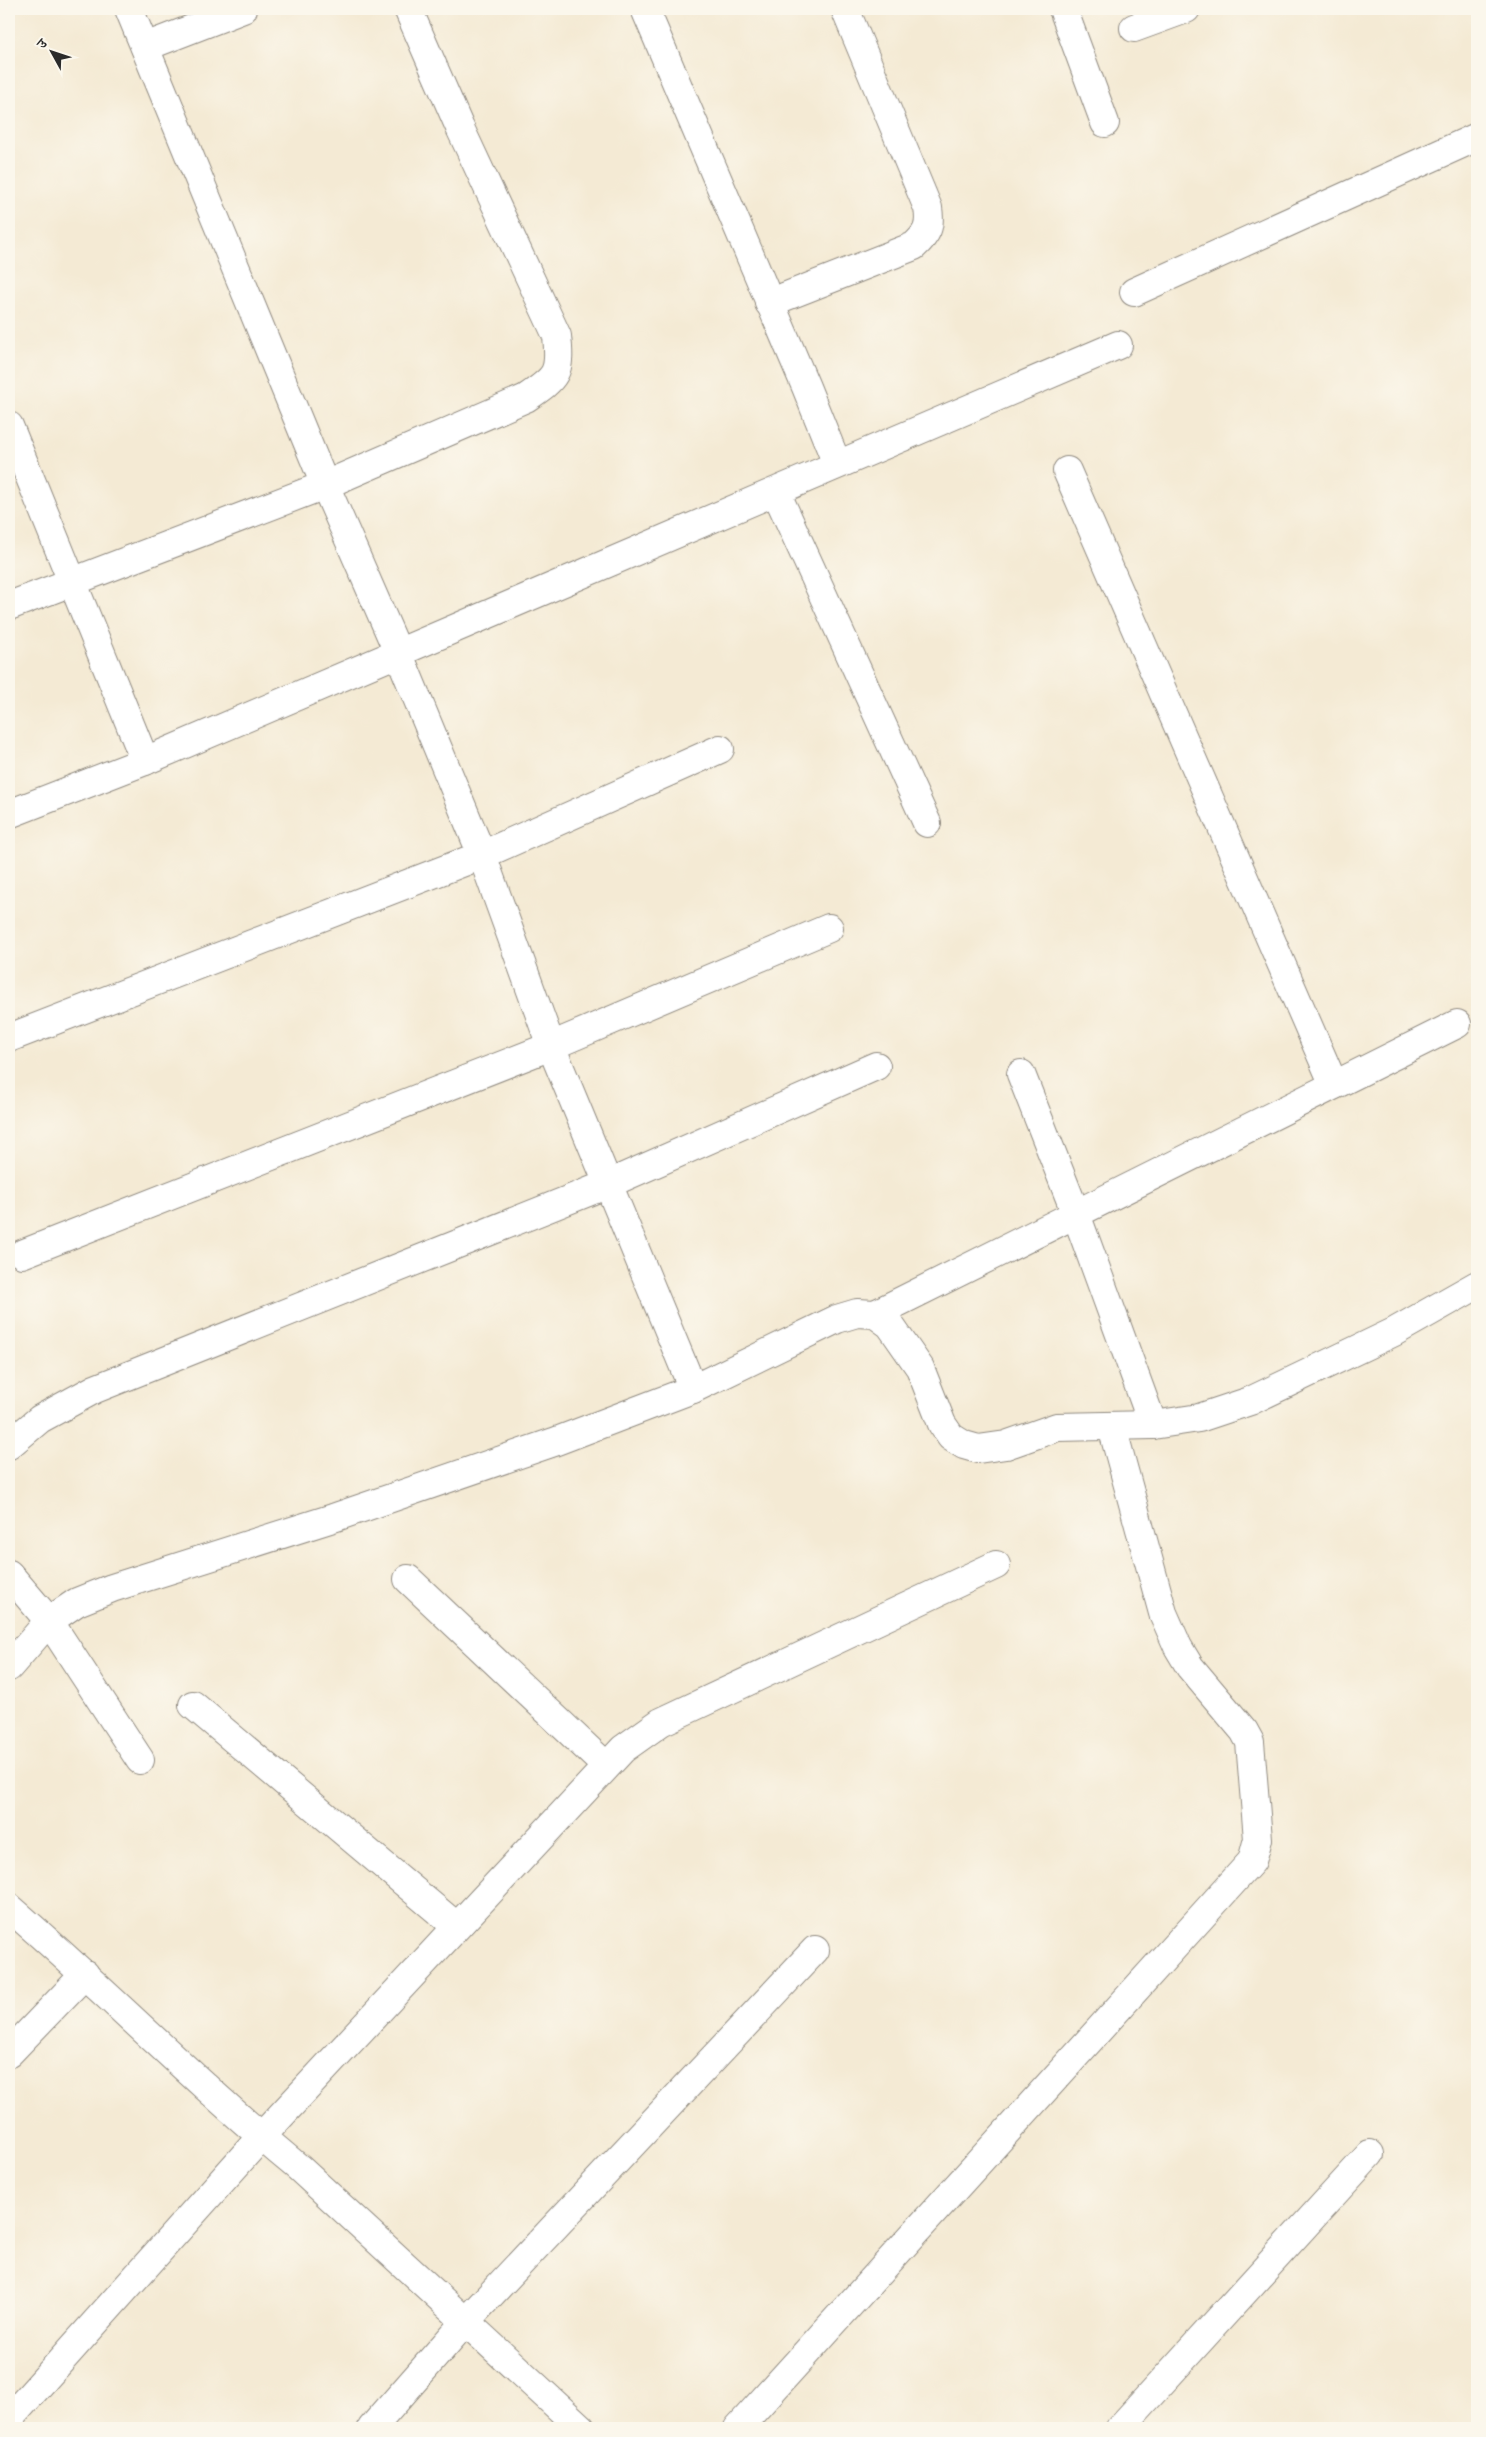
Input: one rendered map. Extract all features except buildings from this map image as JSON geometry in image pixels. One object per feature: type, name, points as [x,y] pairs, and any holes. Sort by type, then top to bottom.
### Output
[{"type":"street","points":[[130,9],[325,485],[398,652],[482,855],[550,1046],[693,1389]]},
{"type":"street","points":[[145,47],[243,9]]},
{"type":"street","points":[[9,606],[325,485],[526,398],[553,376],[560,362],[557,336],[460,128],[408,9]]},
{"type":"street","points":[[645,9],[837,464]]},
{"type":"street","points":[[769,303],[914,246],[926,236],[930,224],[928,208],[845,9]]},
{"type":"street","points":[[1063,9],[1104,123]]},
{"type":"street","points":[[1134,28],[1186,9]]},
{"type":"street","points":[[1134,292],[1477,137]]},
{"type":"street","points":[[9,814],[145,760],[776,492],[837,464],[965,412],[1118,345]]},
{"type":"street","points":[[9,426],[145,760]]},
{"type":"street","points":[[1067,471],[1334,1085]]},
{"type":"street","points":[[776,492],[927,823]]},
{"type":"street","points":[[9,1038],[482,855],[720,749]]},
{"type":"street","points":[[22,1254],[550,1046],[829,928]]},
{"type":"street","points":[[9,1667],[49,1621],[77,1602],[112,1588],[342,1515],[554,1442],[693,1389],[837,1319],[857,1314],[874,1314],[1457,1024]]},
{"type":"street","points":[[9,1445],[40,1419],[95,1389],[608,1184],[876,1066]]},
{"type":"street","points":[[1021,1074],[1076,1214],[1153,1425]]},
{"type":"street","points":[[874,1314],[890,1325],[920,1368],[942,1424],[951,1437],[964,1445],[978,1449],[1006,1445],[1057,1427],[1153,1425],[1200,1418],[1250,1401],[1394,1332],[1477,1285]]},
{"type":"street","points":[[738,2428],[1252,1861],[1258,1838],[1250,1742],[1244,1731],[1190,1667],[1178,1647],[1163,1612],[1112,1427]]},
{"type":"street","points":[[9,2419],[261,2137],[623,1749],[661,1722],[996,1566]]},
{"type":"street","points":[[9,1574],[49,1621],[140,1760]]},
{"type":"street","points":[[408,1579],[606,1766]]},
{"type":"street","points":[[193,1705],[456,1926]]},
{"type":"street","points":[[9,1907],[85,1974],[261,2137],[299,2168],[581,2428]]},
{"type":"street","points":[[372,2428],[465,2322],[815,1950]]},
{"type":"street","points":[[9,2052],[85,1974]]},
{"type":"street","points":[[1120,2428],[1370,2154]]}]
